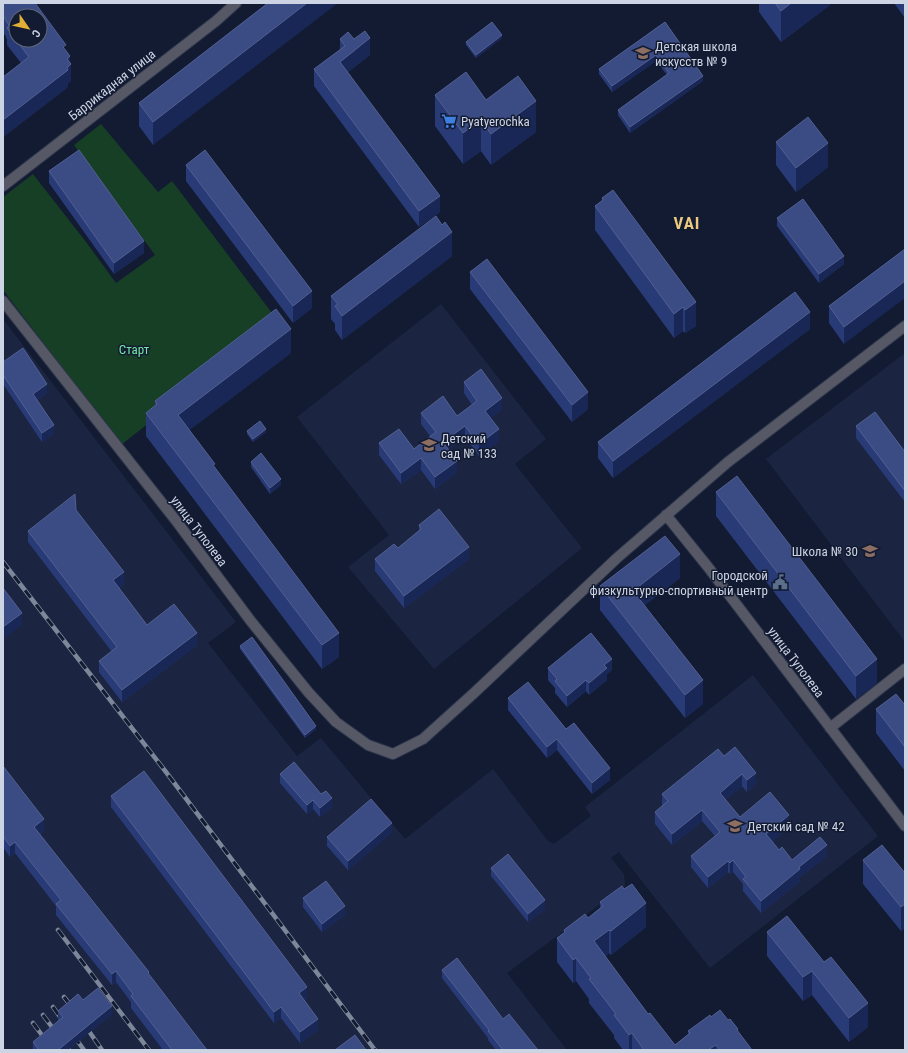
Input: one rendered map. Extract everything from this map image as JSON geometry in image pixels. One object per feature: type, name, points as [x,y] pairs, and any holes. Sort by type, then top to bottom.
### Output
[{"type":"street","name":"Баррикадная улица","points":[[3,186],[236,3]]},
{"type":"street","name":"улица Туполева","points":[[3,301],[178,522],[250,620],[309,693],[336,722],[368,745],[393,754],[423,739],[666,515],[708,567],[905,826]]},
{"type":"street","points":[[666,515],[728,462],[905,326]]},
{"type":"street","points":[[830,728],[905,669]]},
{"type":"shaded area","name":"Детский сад № 133","points":[[441,304],[546,439],[515,464],[582,548],[434,669],[348,567],[389,535],[297,417]]},
{"type":"shaded area","points":[[3,319],[236,622],[208,643],[297,756],[321,738],[405,839],[493,769],[548,841],[554,844],[591,816],[585,807],[753,675],[878,836],[710,968],[619,852],[611,858],[624,874],[625,886],[507,973],[567,1050],[3,1050]]},
{"type":"shaded area","name":"Школа № 30","points":[[905,353],[905,642],[766,459]]},
{"type":"green space","name":"Старт","points":[[101,124],[158,192],[172,181],[278,321],[121,445],[3,290],[3,197],[33,174],[116,283],[155,255],[74,145]]},
{"type":"building","points":[[3,3],[35,3],[39,8],[8,8],[8,24],[3,16]]},
{"type":"building","points":[[268,3],[307,3],[153,122],[139,103]]},
{"type":"building","points":[[775,3],[791,3],[781,11]]},
{"type":"building","points":[[48,21],[66,45],[63,47],[70,56],[67,59],[71,64],[67,68],[68,70],[3,120],[3,77],[29,57],[22,48],[48,48]]},
{"type":"building","points":[[492,22],[502,35],[476,55],[466,42]]},
{"type":"building","points":[[665,22],[703,76],[630,127],[618,110],[669,73],[656,55],[612,86],[599,69]]},
{"type":"building","points":[[365,31],[370,38],[340,62],[440,196],[419,211],[314,69],[345,46],[340,39],[348,32],[354,39]]},
{"type":"building","points":[[466,72],[486,100],[518,76],[536,101],[491,134],[481,120],[463,133],[435,95]]},
{"type":"building","points":[[808,117],[828,143],[796,168],[776,142]]},
{"type":"building","points":[[79,150],[144,241],[114,263],[49,171]]},
{"type":"building","points":[[205,150],[312,291],[293,306],[186,165]]},
{"type":"building","points":[[613,190],[696,302],[685,310],[683,307],[674,314],[595,206],[603,200],[602,198]]},
{"type":"building","points":[[803,199],[844,256],[819,274],[777,218]]},
{"type":"building","points":[[436,216],[442,225],[445,222],[452,232],[342,316],[335,306],[338,304],[331,296]]},
{"type":"building","points":[[905,249],[905,281],[844,327],[829,306]]},
{"type":"building","points":[[487,259],[588,392],[572,405],[470,272]]},
{"type":"building","points":[[795,292],[810,312],[613,461],[598,442]]},
{"type":"building","points":[[276,309],[291,329],[178,415],[215,464],[213,465],[339,633],[322,645],[146,413],[157,404],[155,401]]},
{"type":"building","points":[[23,348],[47,384],[33,394],[54,425],[42,433],[3,375],[3,362]]},
{"type":"building","points":[[481,369],[502,398],[485,411],[499,429],[479,444],[465,426],[443,442],[457,461],[435,477],[421,458],[401,473],[379,443],[399,429],[414,449],[436,432],[421,413],[443,396],[457,416],[477,401],[464,382]]},
{"type":"building","points":[[875,412],[905,452],[905,491],[856,426]]},
{"type":"building","points":[[260,421],[266,429],[253,439],[247,431]]},
{"type":"building","points":[[261,453],[281,479],[270,488],[251,462]]},
{"type":"building","points":[[737,476],[877,659],[856,676],[716,492]]},
{"type":"building","points":[[75,494],[76,510],[124,572],[113,580],[147,625],[174,604],[197,633],[122,690],[99,661],[117,647],[28,531]]},
{"type":"building","points":[[439,509],[469,547],[404,596],[375,559],[394,544],[398,548],[421,529],[419,525]]},
{"type":"building","points":[[665,536],[680,554],[633,591],[703,680],[685,695],[600,586]]},
{"type":"building","points":[[3,588],[22,613],[3,627]]},
{"type":"building","points":[[591,633],[612,659],[604,665],[607,668],[589,683],[586,680],[567,696],[555,681],[557,679],[548,668]]},
{"type":"building","points":[[252,637],[316,726],[305,735],[240,646]]},
{"type":"building","points":[[528,682],[566,729],[574,723],[610,768],[592,783],[557,739],[547,747],[508,698]]},
{"type":"building","points":[[896,694],[905,705],[905,747],[876,709]]},
{"type":"building","points":[[735,747],[756,773],[747,780],[742,774],[720,793],[740,817],[770,792],[789,815],[766,834],[779,850],[782,847],[792,860],[820,837],[827,845],[799,867],[800,869],[761,901],[743,879],[746,877],[733,860],[730,863],[728,861],[708,877],[691,856],[720,832],[702,810],[672,834],[655,812],[668,801],[662,794],[718,749],[724,756]]},
{"type":"building","points":[[294,762],[321,794],[326,791],[332,798],[320,808],[313,800],[307,805],[280,774]]},
{"type":"building","points":[[3,766],[44,819],[34,827],[149,972],[148,973],[207,1050],[172,1050],[131,996],[133,994],[116,971],[112,974],[56,904],[61,900],[15,842],[10,846],[3,836]]},
{"type":"building","points":[[144,771],[307,987],[299,993],[318,1019],[300,1032],[281,1007],[274,1012],[111,796]]},
{"type":"building","points":[[371,799],[392,823],[348,861],[327,837]]},
{"type":"building","points":[[882,845],[905,873],[905,904],[901,907],[863,860]]},
{"type":"building","points":[[508,854],[545,900],[528,914],[491,868]]},
{"type":"building","points":[[326,881],[345,906],[322,924],[303,898]]},
{"type":"building","points":[[632,884],[646,903],[611,931],[609,930],[594,941],[648,1014],[650,1013],[675,1045],[690,1033],[688,1031],[710,1015],[711,1017],[720,1010],[738,1029],[737,1030],[752,1050],[720,1050],[716,1045],[708,1050],[644,1050],[632,1033],[629,1035],[614,1015],[616,1014],[589,979],[591,978],[576,958],[573,960],[557,938],[565,932],[564,930],[585,914],[588,918],[603,906],[600,902],[622,886],[624,889]]},
{"type":"building","points":[[787,916],[824,962],[831,957],[868,1003],[849,1018],[812,971],[803,977],[767,932]]},
{"type":"building","points":[[457,958],[503,1019],[509,1014],[538,1050],[503,1050],[442,970]]},
{"type":"building","points":[[98,988],[112,1006],[58,1050],[39,1050],[33,1042],[63,1017],[58,1011],[78,994],[83,1000]]},
{"type":"building","points":[[355,1035],[366,1050],[335,1050]]},
{"type":"railway","points":[[3,562],[166,772],[375,1050]]},
{"type":"railway","points":[[58,930],[149,1050]]},
{"type":"railway","points":[[64,997],[75,1011]]},
{"type":"railway","points":[[53,1007],[84,1050]]},
{"type":"railway","points":[[43,1015],[69,1050]]},
{"type":"railway","points":[[33,1023],[53,1050]]},
{"type":"railway","points":[[84,1024],[102,1050]]},
{"type":"place","name":"Детская школа искусств № 9","points":[[643,53]]},
{"type":"place","name":"Pyatyerochka","points":[[449,121]]},
{"type":"place","name":"Детский сад № 133","points":[[429,445]]},
{"type":"place","name":"Школа № 30","points":[[870,551]]},
{"type":"place","name":"Городской физкультурно-спортивный центр","points":[[780,582]]},
{"type":"place","name":"Детский сад № 42","points":[[735,826]]},
{"type":"district","name":"VAI","points":[[687,223]]}]
